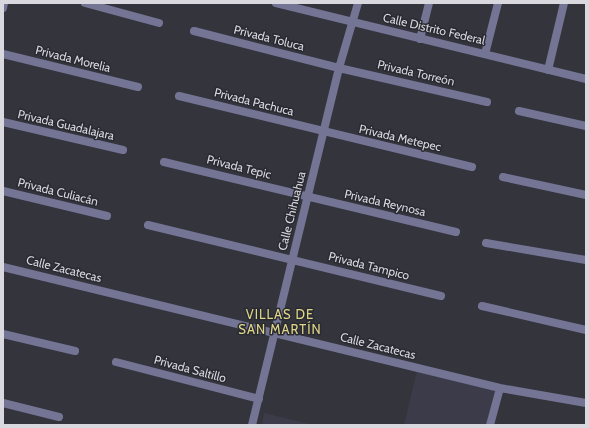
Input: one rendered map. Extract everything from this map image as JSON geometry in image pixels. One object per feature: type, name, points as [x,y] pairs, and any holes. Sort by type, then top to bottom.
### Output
[{"type":"street","points":[[3,8],[4,3]]},
{"type":"street","points":[[85,3],[159,23]]},
{"type":"street","name":"Calle Distrito Federal","points":[[276,3],[586,79]]},
{"type":"street","name":"Calle Chihuahua","points":[[252,425],[339,68],[358,3]]},
{"type":"street","points":[[420,39],[429,3]]},
{"type":"street","points":[[485,54],[498,3]]},
{"type":"street","points":[[548,70],[564,3]]},
{"type":"street","name":"Privada Toluca","points":[[194,31],[339,68]]},
{"type":"street","name":"Privada Morelia","points":[[3,54],[138,87]]},
{"type":"street","name":"Privada Torreón","points":[[339,68],[487,102]]},
{"type":"street","name":"Privada Pachuca","points":[[179,96],[324,132]]},
{"type":"street","points":[[519,111],[586,126]]},
{"type":"street","name":"Privada Guadalajara","points":[[3,122],[123,150]]},
{"type":"street","name":"Privada Metepec","points":[[324,132],[472,167]]},
{"type":"street","name":"Privada Tepic","points":[[164,162],[308,197]]},
{"type":"street","points":[[503,177],[586,195]]},
{"type":"street","name":"Privada Culiacán","points":[[3,191],[107,216]]},
{"type":"street","name":"Privada Reynosa","points":[[308,197],[456,232]]},
{"type":"street","name":"Privada Tampico","points":[[148,225],[441,296]]},
{"type":"street","points":[[486,243],[586,260]]},
{"type":"street","name":"Calle Zacatecas","points":[[3,267],[500,388],[586,403]]},
{"type":"street","points":[[482,306],[586,330]]},
{"type":"street","points":[[3,334],[75,351]]},
{"type":"street","name":"Privada Saltillo","points":[[116,362],[259,399]]},
{"type":"street","points":[[490,425],[500,388]]},
{"type":"street","points":[[3,403],[59,417]]},
{"type":"shaded area","points":[[417,371],[495,389],[486,425],[404,425]]},
{"type":"shaded area","points":[[264,413],[313,425],[262,425]]},
{"type":"district","name":"VILLAS DE SAN MARTÍN","points":[[280,322]]}]
